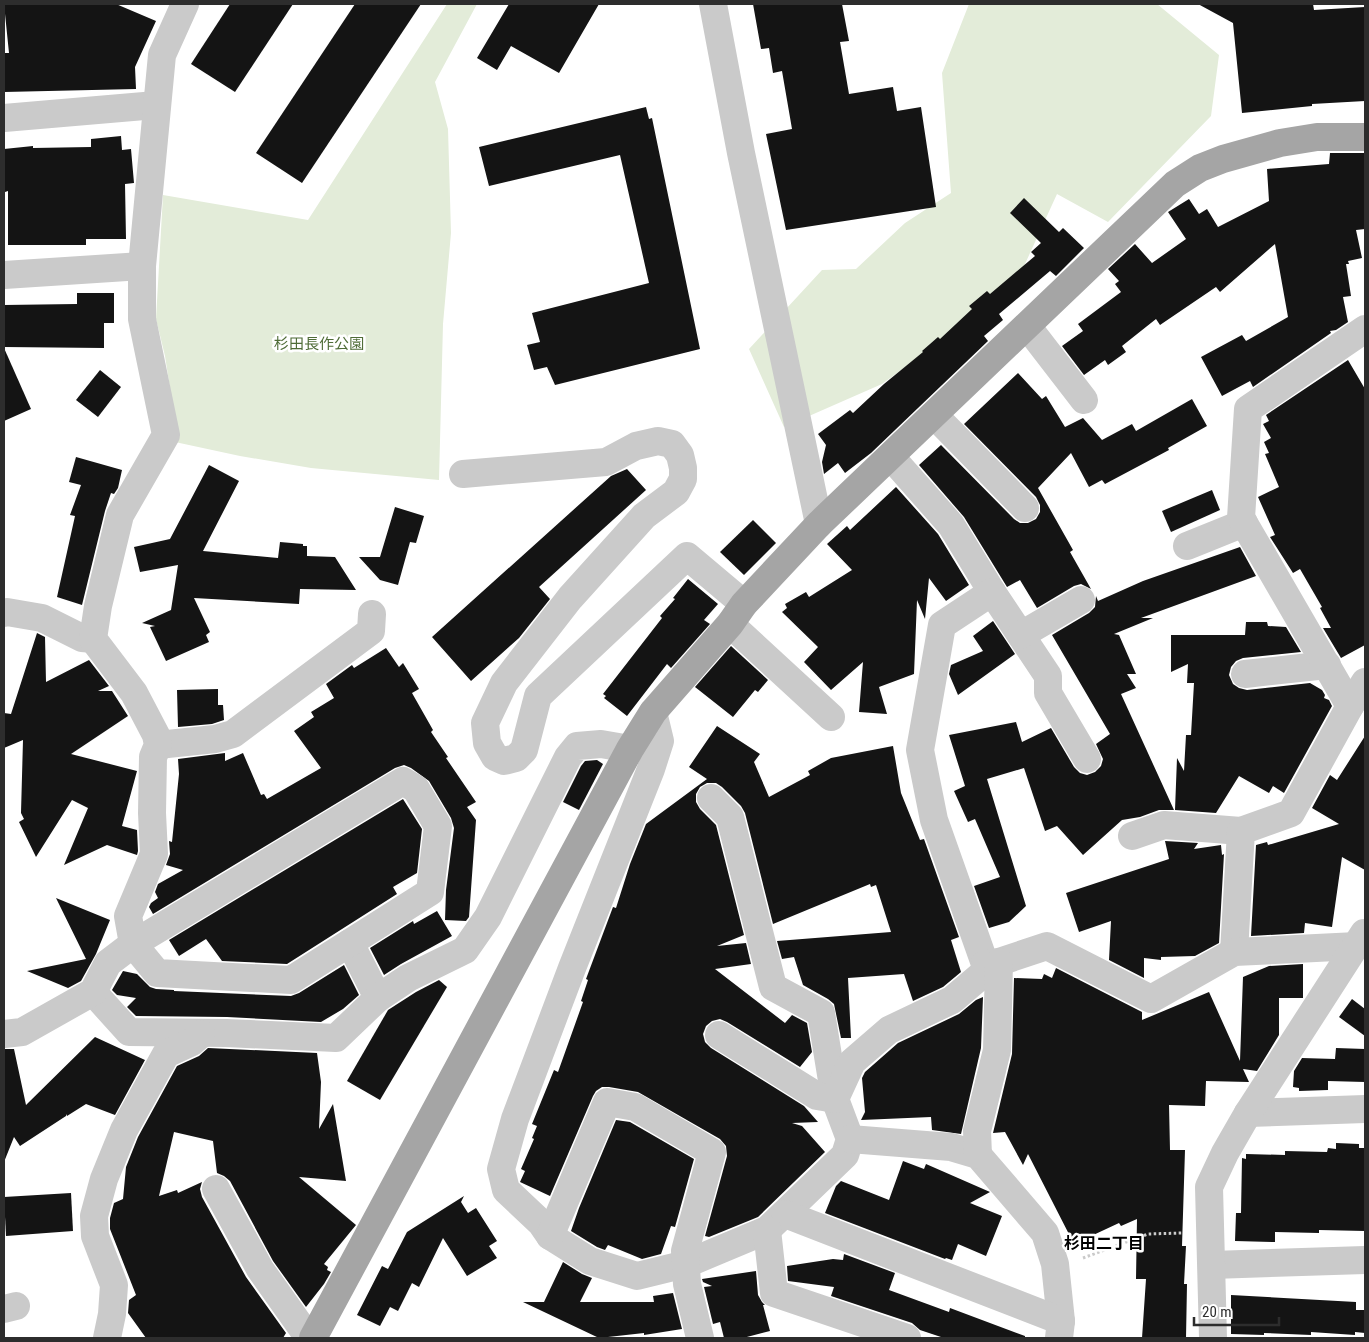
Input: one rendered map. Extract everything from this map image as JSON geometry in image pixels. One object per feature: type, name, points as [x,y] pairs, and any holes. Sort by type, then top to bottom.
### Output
[{"type":"main road","points":[[313,1338],[630,749],[653,712],[737,614],[819,524],[1175,184],[1200,168],[1223,159],[1280,143],[1317,137],[1365,137]]},
{"type":"street","points":[[4,1034],[22,1032],[94,992],[108,963],[132,944],[403,781],[416,789],[438,826],[430,892],[291,980],[156,973],[132,944],[128,916],[154,854],[152,813],[153,757],[158,745],[156,735],[134,693],[93,639],[98,606],[120,515],[166,435],[142,319],[142,266],[162,55],[184,4]]},
{"type":"street","points":[[713,4],[741,153],[819,524]]},
{"type":"street","points":[[4,118],[156,105]]},
{"type":"street","points":[[4,275],[142,266]]},
{"type":"street","points":[[1026,326],[1084,400]]},
{"type":"street","points":[[1350,706],[1241,518],[1248,409],[1365,329]]},
{"type":"street","points":[[934,416],[1025,508]]},
{"type":"street","points":[[463,474],[606,462],[636,446],[658,441],[672,444],[680,455],[683,468],[683,479],[676,492],[637,523],[570,598],[504,683],[485,723],[487,743],[495,757],[504,761],[516,758],[524,750],[538,696],[687,556],[831,717]]},
{"type":"street","points":[[891,457],[951,525],[992,592],[1048,676],[1048,693],[1087,759]]},
{"type":"street","points":[[1187,546],[1244,523]]},
{"type":"street","points":[[978,1155],[977,1131],[997,1050],[992,963],[934,820],[920,750],[942,625],[992,592]]},
{"type":"street","points":[[1022,635],[1081,600]]},
{"type":"street","points":[[4,613],[42,618],[82,638],[93,639]]},
{"type":"street","points":[[158,745],[215,739],[233,734],[371,631],[372,614]]},
{"type":"street","points":[[1245,674],[1327,665]]},
{"type":"street","points":[[1132,836],[1164,825],[1241,831],[1291,813],[1365,682]]},
{"type":"street","points":[[653,712],[660,741],[651,769],[534,1068],[515,1120],[501,1169],[506,1190],[541,1223],[550,1236],[590,1261],[637,1276],[686,1264],[776,1222],[845,1155],[850,1139],[835,1099],[821,1013],[773,987],[730,817],[711,798]]},
{"type":"street","points":[[94,992],[129,1032],[336,1038],[378,998],[408,978],[465,950],[488,917],[568,757],[577,746],[601,744],[630,749]]},
{"type":"street","points":[[1234,952],[1241,831]]},
{"type":"street","points":[[835,1099],[852,1062],[889,1030],[952,1000],[986,972],[992,963],[1047,946],[1151,999],[1234,952],[1361,939]]},
{"type":"street","points":[[1213,1338],[1209,1186],[1224,1153],[1248,1113],[1361,939]]},
{"type":"street","points":[[350,943],[378,998]]},
{"type":"street","points":[[107,1338],[112,1314],[114,1285],[95,1236],[94,1216],[104,1179],[124,1130],[166,1054],[192,1042],[202,1033]]},
{"type":"street","points":[[719,1035],[817,1096],[835,1099]]},
{"type":"street","points":[[550,1236],[607,1102],[635,1107],[712,1152],[685,1252],[687,1284],[700,1338]]},
{"type":"street","points":[[1248,1113],[1365,1110]]},
{"type":"street","points":[[776,1222],[1060,1330],[1055,1264],[1044,1233],[978,1155],[951,1147],[850,1139]]},
{"type":"street","points":[[216,1189],[260,1269],[309,1338]]},
{"type":"street","points":[[776,1222],[774,1293],[907,1338]]},
{"type":"street","points":[[1212,1265],[1365,1260]]},
{"type":"path","points":[[1055,1264],[1092,1256],[1148,1234],[1211,1232]]},
{"type":"green space","name":"杉田長作公園","points":[[447,4],[477,4],[435,82],[448,129],[451,233],[443,324],[439,480],[311,468],[240,456],[175,442],[176,427],[165,356],[156,319],[163,195],[308,220]]},
{"type":"green space","points":[[969,4],[1157,4],[1219,55],[1211,116],[1108,222],[1057,194],[1014,288],[882,384],[784,427],[749,349],[822,270],[856,269],[905,223],[951,193],[942,73]]},
{"type":"building","points":[[4,4],[116,4],[156,21],[135,67],[136,89],[4,92],[4,53],[9,53]]},
{"type":"building","points":[[230,4],[293,4],[235,92],[191,64]]},
{"type":"building","points":[[355,4],[421,4],[302,183],[256,153]]},
{"type":"building","points":[[509,4],[599,4],[559,73],[511,46],[497,70],[477,58]]},
{"type":"building","points":[[753,4],[842,4],[849,41],[840,42],[849,94],[893,87],[897,111],[921,107],[936,207],[786,230],[766,134],[792,129],[782,71],[773,73],[769,48],[761,49]]},
{"type":"building","points":[[1198,4],[1313,4],[1314,10],[1365,7],[1365,101],[1312,104],[1312,106],[1242,113],[1233,23]]},
{"type":"building","points":[[646,107],[649,119],[652,118],[700,349],[555,385],[547,367],[534,370],[527,345],[540,342],[532,313],[649,283],[620,155],[489,186],[479,147]]},
{"type":"building","points":[[121,136],[122,150],[131,149],[134,183],[125,184],[126,239],[86,239],[86,245],[8,245],[8,191],[5,192],[4,149],[33,146],[33,148],[91,147],[91,139]]},
{"type":"building","points":[[1330,153],[1365,153],[1365,229],[1356,230],[1362,258],[1348,261],[1349,264],[1346,264],[1351,296],[1343,297],[1348,322],[1336,330],[1330,331],[1331,333],[1253,387],[1250,381],[1222,396],[1201,357],[1242,335],[1246,341],[1288,317],[1275,244],[1220,292],[1216,287],[1160,325],[1156,319],[1122,346],[1126,352],[1108,365],[1105,360],[1084,375],[1062,346],[1083,331],[1078,324],[1121,292],[1115,284],[1119,281],[1108,269],[1135,244],[1152,263],[1186,239],[1168,212],[1189,199],[1199,214],[1207,209],[1218,227],[1269,201],[1267,169],[1329,164]]},
{"type":"building","points":[[1024,198],[1059,232],[1063,228],[1084,248],[1056,276],[1050,271],[999,314],[1003,320],[984,336],[988,341],[871,453],[845,473],[838,463],[824,474],[822,462],[826,445],[818,434],[850,410],[853,413],[938,337],[940,339],[972,309],[969,306],[987,291],[990,294],[1035,256],[1031,252],[1041,243],[1010,213]]},
{"type":"building","points":[[77,293],[114,293],[114,323],[104,323],[104,348],[4,347],[4,305],[77,304]]},
{"type":"building","points":[[4,348],[31,409],[4,421]]},
{"type":"building","points":[[1348,360],[1365,389],[1365,645],[1341,658],[1323,628],[1331,628],[1320,608],[1322,607],[1300,569],[1293,573],[1270,537],[1275,535],[1258,497],[1279,487],[1265,454],[1269,453],[1264,442],[1271,438],[1263,424],[1269,421],[1266,415]]},
{"type":"building","points":[[100,370],[121,387],[98,417],[76,400]]},
{"type":"building","points":[[1018,373],[1042,399],[1046,396],[1065,427],[1083,418],[1102,440],[1132,424],[1136,431],[1192,399],[1207,426],[1168,448],[1169,450],[1105,484],[1102,480],[1089,487],[1071,453],[1038,488],[1073,550],[1070,552],[1091,589],[1081,584],[1074,586],[1037,608],[1020,580],[1007,587],[964,517],[919,465],[941,445],[1014,519],[1020,523],[1028,523],[1036,519],[1040,512],[1040,505],[1036,497],[964,424]]},
{"type":"building","points":[[76,457],[122,470],[118,488],[114,494],[111,493],[105,511],[82,605],[57,597],[75,516],[70,515],[81,485],[69,482]]},
{"type":"building","points":[[209,465],[239,481],[203,551],[278,558],[280,542],[303,544],[303,546],[307,546],[307,556],[335,557],[356,590],[300,589],[299,604],[194,598],[210,632],[206,635],[209,642],[166,661],[150,627],[155,626],[142,623],[171,610],[178,565],[140,572],[134,547],[170,539]]},
{"type":"building","points":[[627,469],[646,490],[539,587],[550,599],[519,638],[471,681],[432,637],[611,476]]},
{"type":"building","points":[[896,487],[938,534],[969,585],[946,601],[929,578],[925,619],[917,600],[914,674],[879,687],[887,714],[859,712],[863,662],[831,690],[804,662],[818,647],[782,612],[787,608],[785,604],[806,592],[809,597],[852,570],[827,544],[847,526],[850,530]]},
{"type":"building","points":[[1212,490],[1220,510],[1171,532],[1162,511]]},
{"type":"building","points":[[395,507],[424,516],[416,543],[410,542],[398,585],[380,580],[359,557],[380,557]]},
{"type":"building","points":[[753,520],[776,543],[744,575],[720,552]]},
{"type":"building","points":[[1240,547],[1256,576],[1141,618],[1153,618],[1114,634],[1119,635],[1136,674],[1127,674],[1136,688],[1121,694],[1174,810],[1159,810],[1140,817],[1122,820],[1083,855],[1057,826],[1045,831],[1024,768],[987,779],[1026,906],[1009,922],[989,928],[974,886],[1000,877],[975,819],[968,822],[954,791],[965,786],[949,735],[1016,722],[1022,742],[1051,728],[1074,767],[1080,773],[1087,775],[1095,772],[1101,766],[1103,759],[1096,744],[1110,734],[1052,635],[1089,613],[1095,607],[1096,596],[1098,601],[1143,581]]},
{"type":"building","points":[[688,579],[718,604],[704,620],[710,624],[671,668],[667,664],[627,716],[604,698],[606,696],[603,694],[662,618],[660,616],[675,599],[673,598]]},
{"type":"building","points":[[993,621],[1015,654],[958,695],[949,674],[951,665],[983,651],[973,636]]},
{"type":"building","points":[[1246,622],[1267,622],[1268,626],[1286,627],[1301,652],[1243,658],[1236,661],[1231,667],[1229,675],[1233,684],[1247,690],[1310,683],[1322,690],[1325,695],[1324,698],[1329,700],[1332,706],[1284,793],[1273,786],[1269,793],[1239,776],[1216,813],[1175,810],[1177,758],[1184,771],[1186,735],[1191,735],[1194,683],[1187,683],[1188,664],[1171,672],[1171,635],[1245,635]]},
{"type":"building","points":[[37,633],[45,637],[46,682],[89,660],[109,686],[98,691],[112,691],[128,716],[71,754],[137,771],[122,826],[137,830],[137,855],[107,845],[64,865],[88,808],[72,800],[36,857],[19,822],[24,819],[21,813],[23,740],[4,748],[4,713],[11,714]]},
{"type":"building","points":[[731,646],[768,680],[758,692],[755,690],[733,717],[695,687]]},
{"type":"building","points":[[386,648],[399,667],[403,663],[419,689],[412,693],[433,730],[431,732],[476,802],[467,807],[476,820],[469,917],[466,921],[445,920],[446,890],[454,828],[451,818],[429,781],[404,765],[395,768],[153,914],[149,907],[158,898],[155,892],[158,884],[183,870],[166,865],[170,854],[169,841],[172,842],[179,774],[178,759],[225,753],[225,761],[243,753],[261,795],[264,794],[267,799],[321,768],[294,731],[314,717],[311,712],[334,698],[326,684],[352,665],[354,668]]},
{"type":"building","points":[[218,689],[218,705],[223,705],[224,720],[212,724],[178,727],[177,690]]},
{"type":"building","points":[[717,726],[760,754],[754,762],[769,797],[810,775],[808,771],[831,758],[893,746],[901,793],[920,840],[924,839],[959,937],[951,940],[961,972],[943,987],[913,1001],[904,974],[848,978],[851,1038],[841,1038],[834,1004],[803,985],[794,957],[782,959],[777,941],[891,932],[876,885],[871,887],[870,884],[773,924],[745,813],[741,806],[716,783],[707,783],[700,787],[696,794],[696,802],[700,809],[716,825],[744,935],[717,946],[746,943],[751,964],[715,969],[785,1023],[792,1015],[807,1023],[812,1052],[800,1067],[720,1019],[712,1021],[706,1026],[703,1034],[705,1042],[711,1048],[804,1106],[818,1122],[792,1123],[802,1126],[825,1152],[758,1217],[709,1237],[705,1236],[727,1156],[726,1146],[720,1139],[638,1092],[609,1087],[602,1087],[596,1091],[550,1196],[520,1182],[525,1171],[521,1169],[534,1139],[532,1138],[537,1126],[532,1124],[554,1070],[558,1072],[583,1002],[581,1001],[588,980],[586,979],[613,907],[616,908],[630,864],[646,824],[707,779],[689,767]]},
{"type":"building","points":[[1365,736],[1365,870],[1342,857],[1332,927],[1305,923],[1304,933],[1251,936],[1256,845],[1267,842],[1268,845],[1339,824],[1312,808],[1330,775],[1337,780]]},
{"type":"building","points":[[597,760],[603,764],[579,810],[563,802],[585,761]]},
{"type":"building","points":[[403,799],[422,829],[417,873],[393,887],[397,894],[287,964],[222,961],[206,939],[179,956],[169,940]]},
{"type":"building","points":[[1165,841],[1198,843],[1194,849],[1221,845],[1222,855],[1224,854],[1219,943],[1195,956],[1161,957],[1161,960],[1144,958],[1144,978],[1109,960],[1111,921],[1079,932],[1066,893],[1169,859]]},
{"type":"building","points":[[56,898],[110,920],[96,954],[81,981],[68,988],[27,971],[86,959]]},
{"type":"building","points":[[437,911],[452,936],[384,975],[370,948],[413,921],[414,924]]},
{"type":"building","points":[[1303,964],[1303,998],[1279,998],[1279,1035],[1257,1071],[1243,1069],[1249,1082],[1206,1081],[1205,1106],[1169,1105],[1170,1150],[1185,1150],[1182,1246],[1186,1246],[1184,1284],[1187,1284],[1186,1338],[1142,1338],[1146,1279],[1136,1279],[1137,1219],[1121,1226],[1119,1223],[1074,1244],[1028,1154],[1023,1165],[1005,1132],[993,1133],[1012,1054],[1014,978],[1042,979],[1044,974],[1052,978],[1056,968],[1142,1012],[1142,1020],[1209,992],[1240,1061],[1243,977],[1269,966]]},
{"type":"building","points":[[344,965],[359,995],[343,1009],[321,1022],[227,1017],[136,1016],[127,1007],[136,998],[117,995],[112,990],[123,971],[137,974],[150,987],[156,989],[291,996]]},
{"type":"building","points":[[439,980],[447,987],[380,1100],[347,1081],[388,1010]]},
{"type":"building","points":[[983,997],[981,1048],[961,1134],[932,1130],[931,1117],[861,1120],[865,1112],[862,1078],[865,1072],[898,1043],[959,1014],[976,1000]]},
{"type":"building","points":[[1352,999],[1365,1009],[1365,1036],[1339,1017]]},
{"type":"building","points":[[95,1037],[145,1060],[115,1115],[86,1104],[67,1116],[66,1114],[66,1116],[20,1146],[14,1137],[4,1162],[4,1049],[14,1049],[26,1105]]},
{"type":"building","points":[[208,1048],[317,1053],[321,1082],[319,1129],[333,1104],[346,1181],[299,1177],[356,1225],[324,1264],[328,1267],[327,1270],[331,1272],[306,1307],[273,1261],[230,1181],[217,1173],[213,1141],[174,1132],[159,1196],[177,1190],[178,1193],[202,1182],[200,1189],[202,1197],[246,1277],[286,1333],[283,1338],[146,1338],[128,1313],[129,1300],[136,1295],[110,1229],[110,1218],[114,1203],[123,1199],[126,1167],[138,1137],[177,1066],[199,1056]]},
{"type":"building","points":[[1336,1048],[1365,1049],[1365,1082],[1328,1081],[1328,1090],[1299,1091],[1299,1088],[1293,1087],[1294,1071],[1302,1058],[1335,1059]]},
{"type":"building","points":[[616,1120],[630,1122],[694,1159],[675,1227],[671,1226],[661,1254],[642,1259],[608,1245],[605,1250],[597,1247],[571,1231]]},
{"type":"building","points":[[1336,1143],[1359,1144],[1359,1148],[1365,1148],[1365,1231],[1319,1230],[1319,1233],[1275,1232],[1275,1242],[1235,1241],[1236,1213],[1241,1213],[1242,1158],[1246,1159],[1246,1154],[1285,1155],[1285,1151],[1327,1152],[1328,1148],[1336,1149]]},
{"type":"building","points":[[903,1161],[924,1169],[926,1164],[990,1192],[970,1203],[1002,1216],[986,1256],[958,1244],[952,1260],[945,1259],[825,1213],[836,1186],[841,1181],[889,1200]]},
{"type":"building","points":[[71,1193],[73,1231],[6,1236],[4,1197]]},
{"type":"building","points":[[464,1196],[461,1202],[468,1213],[476,1208],[497,1241],[489,1246],[497,1258],[467,1276],[443,1238],[419,1287],[412,1283],[398,1311],[390,1307],[380,1326],[357,1315],[382,1266],[388,1269],[407,1232]]},
{"type":"building","points":[[844,1254],[895,1273],[889,1290],[949,1312],[950,1308],[1025,1336],[1025,1338],[944,1338],[920,1330],[912,1323],[831,1296],[834,1287],[788,1281],[787,1266],[833,1259],[843,1260]]},
{"type":"building","points":[[563,1262],[592,1278],[580,1302],[654,1302],[653,1296],[673,1293],[682,1329],[644,1335],[644,1333],[599,1338],[523,1302],[544,1302]]},
{"type":"building","points":[[756,1271],[758,1295],[765,1305],[763,1305],[770,1331],[743,1338],[724,1338],[720,1322],[713,1324],[704,1287],[712,1286],[703,1282],[702,1279]]},
{"type":"building","points":[[1231,1295],[1356,1302],[1356,1310],[1365,1310],[1365,1333],[1355,1332],[1355,1335],[1311,1332],[1311,1335],[1231,1334]]},
{"type":"district","name":"杉田二丁目","points":[[1104,1243]]}]
